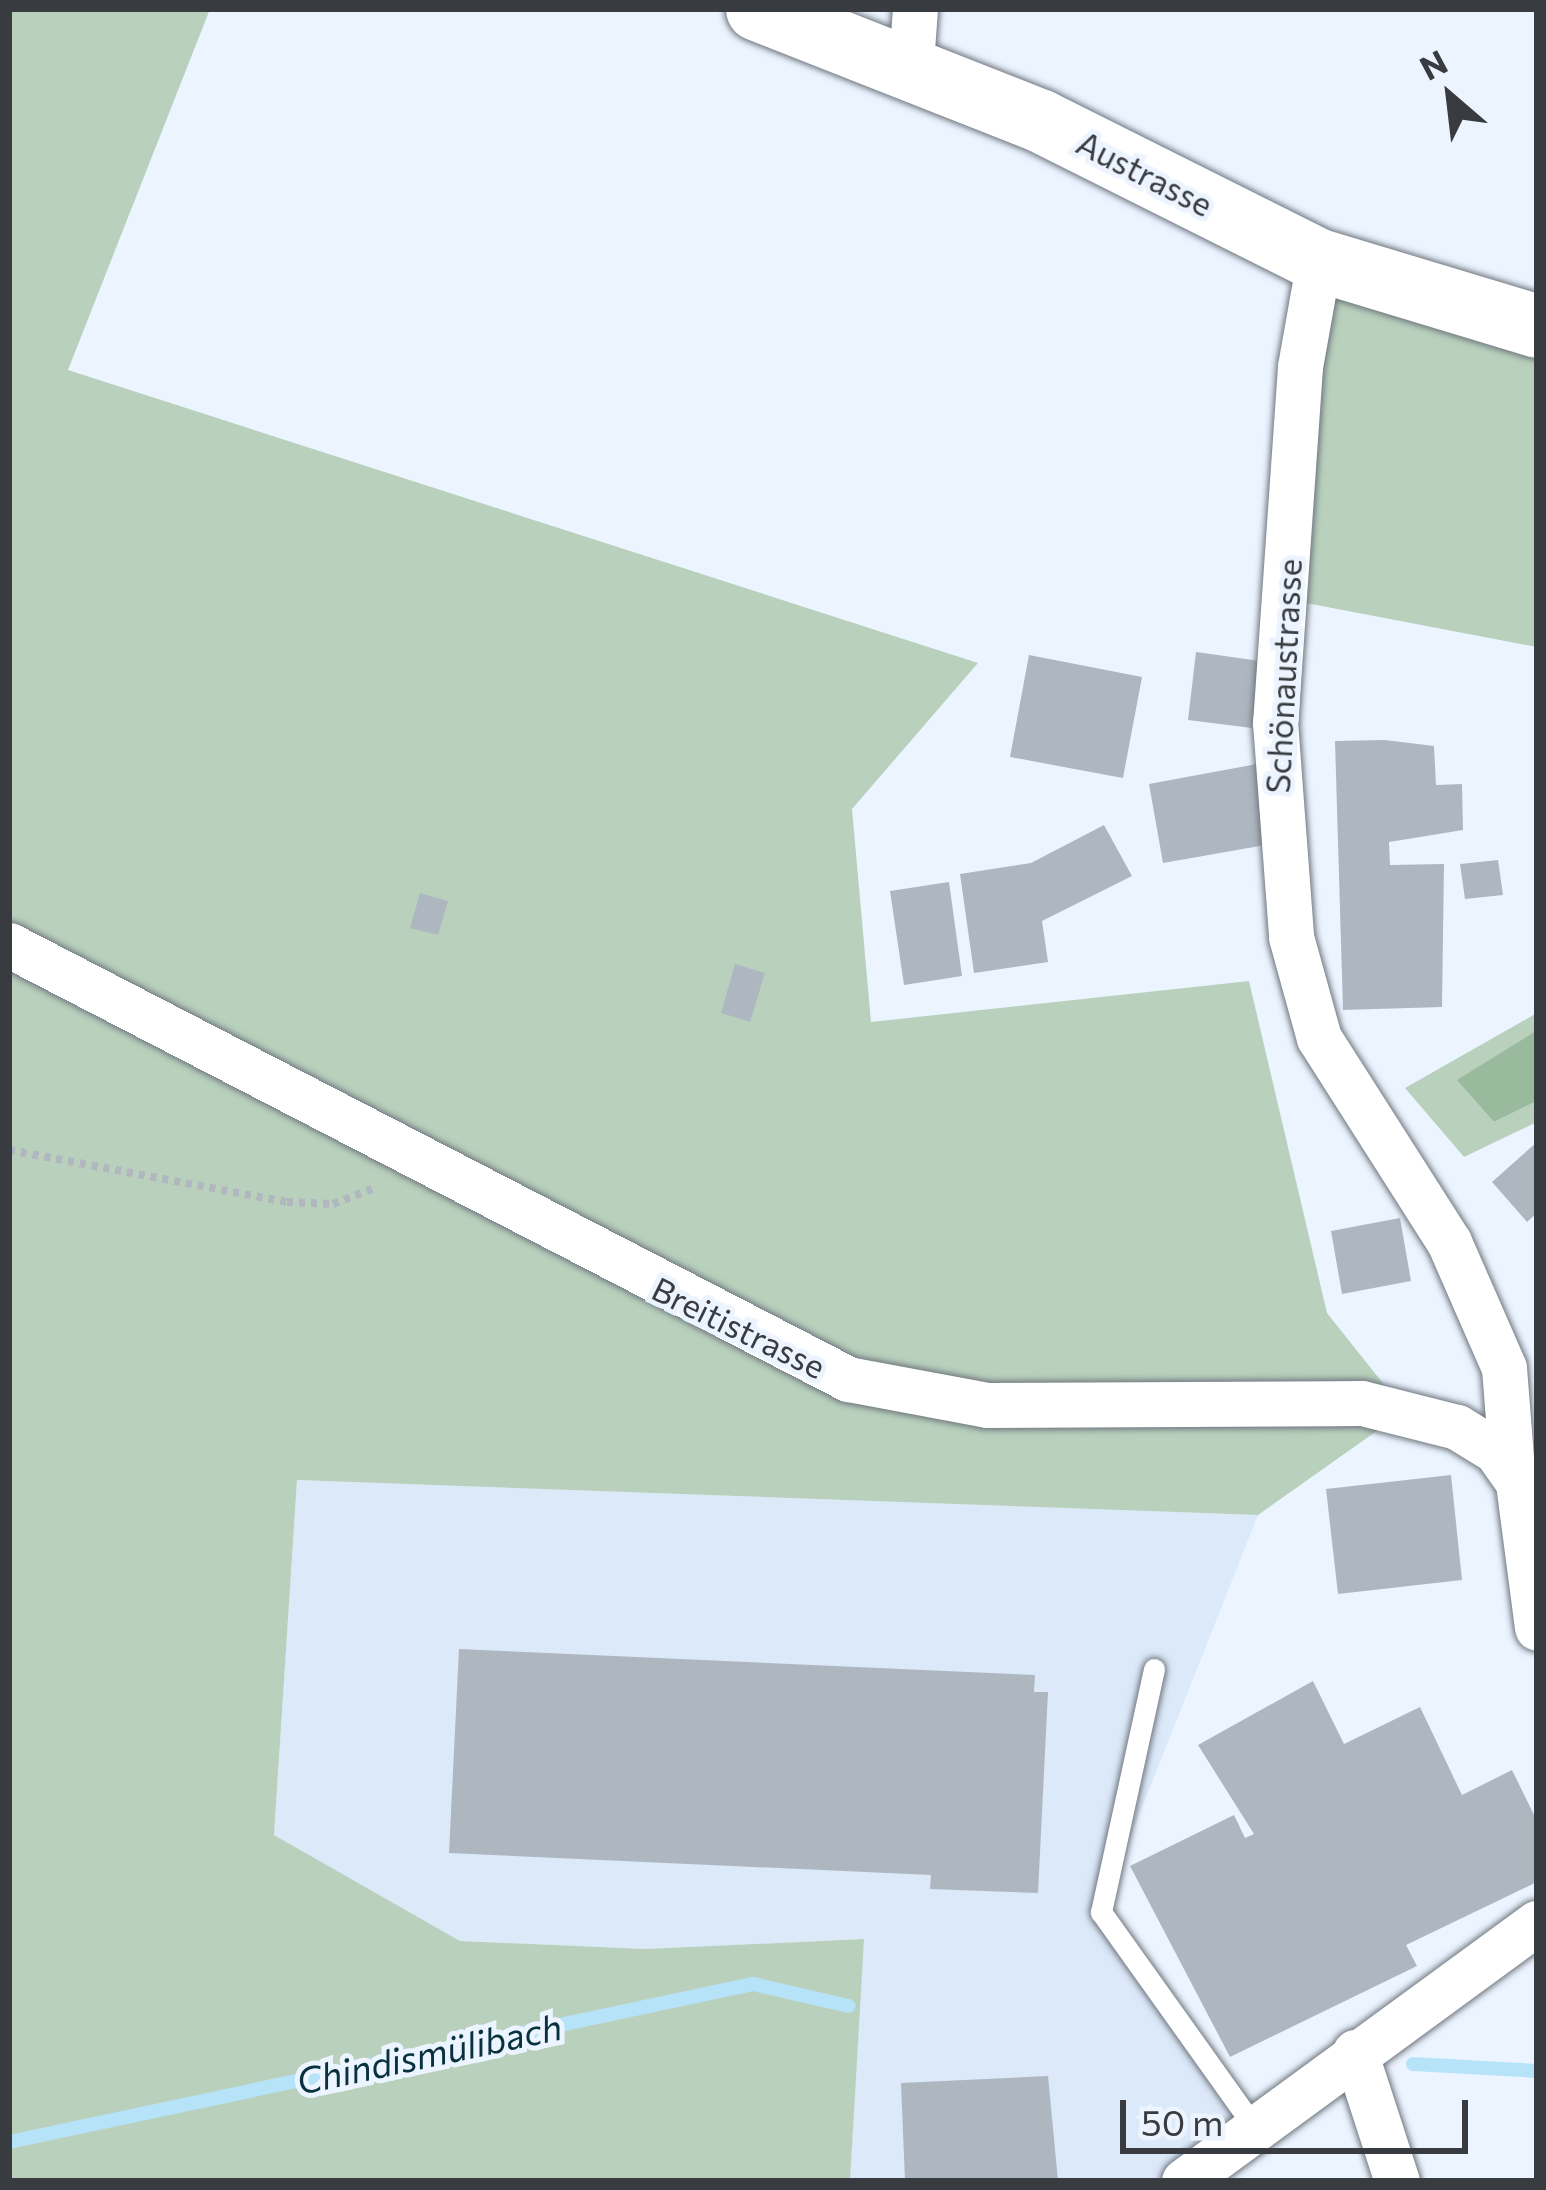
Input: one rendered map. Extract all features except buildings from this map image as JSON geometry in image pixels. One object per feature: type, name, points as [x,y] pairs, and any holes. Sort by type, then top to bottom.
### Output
[{"type":"street","name":"Austrasse","points":[[757,9],[913,36],[1319,260],[1537,326]]},
{"type":"street","name":"Schönaustrasse","points":[[1319,260],[1300,368],[1274,738],[1291,937],[1319,1038],[1440,1225],[1504,1368],[1512,1470]]},
{"type":"street","name":"Breitistrasse","points":[[9,944],[780,1352],[881,1389],[987,1406],[1361,1403],[1457,1426],[1512,1470]]},
{"type":"street","points":[[1512,1470],[1537,1628]]},
{"type":"street","points":[[1184,2181],[1537,1923]]},
{"type":"street","points":[[1355,2052],[1397,2181]]},
{"type":"lane","points":[[1154,1669],[1101,1912],[1255,2128]]},
{"type":"path","points":[[9,1150],[315,1204],[367,1194],[402,1151]]},
{"type":"shaded area","points":[[297,1480],[1258,1515],[1101,1911],[1255,2128],[1184,2181],[850,2181],[863,1939],[646,1949],[460,1941],[274,1835]]},
{"type":"green space","points":[[9,9],[210,9],[68,370],[978,663],[852,809],[871,1022],[1249,981],[1327,1313],[1405,1411],[1258,1515],[297,1480],[274,1835],[460,1941],[646,1949],[864,1939],[850,2181],[9,2181]]},
{"type":"green space","points":[[1319,260],[1537,326],[1537,647],[1285,599]]},
{"type":"green space","points":[[1537,1013],[1537,1030],[1458,1080],[1494,1122],[1537,1101],[1537,1122],[1464,1157],[1405,1088]]},
{"type":"green space","points":[[1537,1030],[1537,1101],[1494,1122],[1457,1080]]},
{"type":"waterway","name":"Chindismülibach","points":[[9,2142],[753,1984],[848,2006]]},
{"type":"waterway","name":"Chindismülibach","points":[[1413,2064],[1537,2071]]}]
